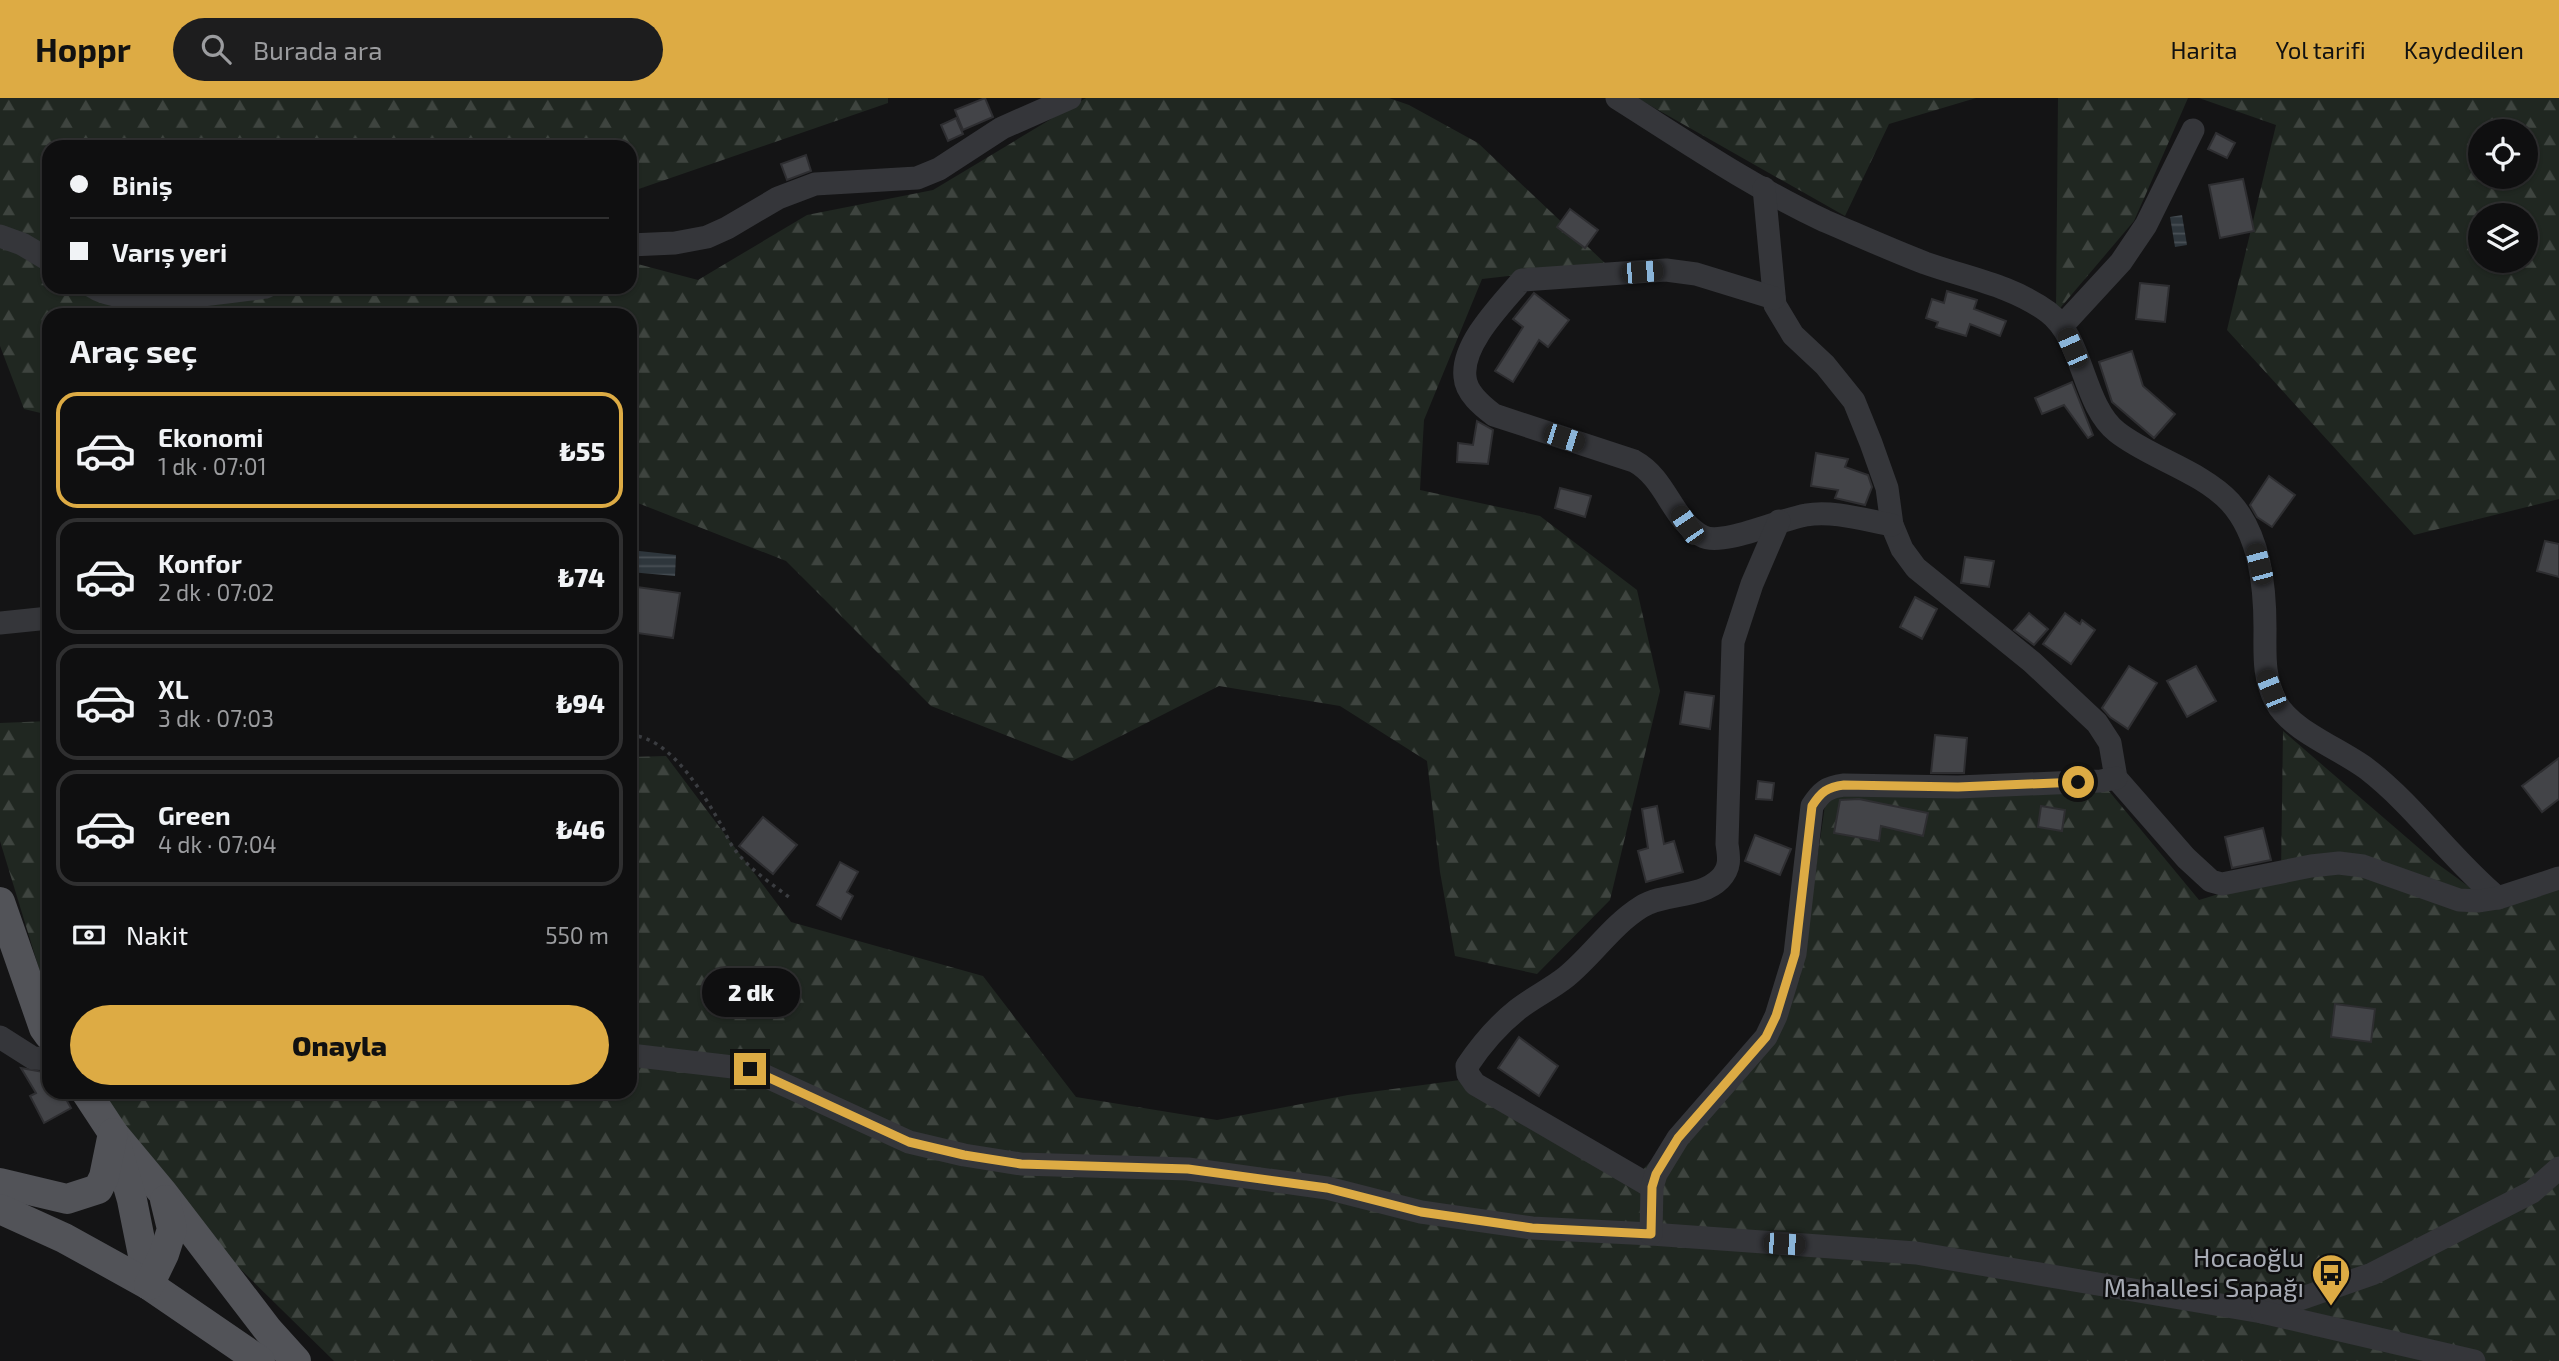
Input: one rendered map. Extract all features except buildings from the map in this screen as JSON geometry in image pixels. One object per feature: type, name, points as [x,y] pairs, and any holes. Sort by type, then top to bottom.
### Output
[{"type":"main road","points":[[0,902],[42,1020]]},
{"type":"main road","points":[[91,1099],[113,1133],[296,1361]]},
{"type":"main road","points":[[0,1183],[67,1199],[97,1189],[104,1178],[113,1133]]},
{"type":"main road","points":[[113,1133],[132,1200],[149,1285]]},
{"type":"main road","points":[[149,1285],[172,1229],[163,1193]]},
{"type":"main road","points":[[0,1209],[64,1238],[149,1285],[260,1361]]},
{"type":"street","points":[[637,244],[675,243],[707,237],[778,198],[815,184],[917,178],[939,169],[1002,128],[1070,98]]},
{"type":"street","points":[[1617,98],[1823,220],[1926,263],[1992,283],[2027,298],[2050,314],[2062,326],[2102,413],[2113,429],[2208,485],[2230,502],[2245,524],[2263,578],[2265,674],[2277,705],[2292,720],[2366,769],[2407,805],[2477,881],[2498,898]]},
{"type":"street","points":[[2062,326],[2121,262],[2146,225],[2193,130]]},
{"type":"street","points":[[1765,188],[1774,298],[1783,321],[1793,335],[1825,365],[1854,401],[1875,451],[1886,488],[1892,524],[1902,549],[1916,568],[2032,662],[2097,723],[2110,743],[2116,778],[2186,858],[2211,881],[2222,884],[2339,863],[2363,866],[2459,900],[2479,901],[2498,898],[2559,877]]},
{"type":"street","points":[[0,236],[22,243],[42,256]]},
{"type":"street","points":[[1774,298],[1696,274],[1666,270],[1522,280],[1478,334],[1467,360],[1464,379],[1476,400],[1494,415],[1634,461],[1646,468],[1656,478],[1687,525],[1704,538],[1732,538],[1779,521],[1810,514],[1892,524]]},
{"type":"street","points":[[114,294],[123,297],[162,298],[200,294]]},
{"type":"street","points":[[1652,1187],[1555,1133],[1475,1084],[1468,1074],[1467,1066],[1496,1027],[1565,978],[1614,929],[1640,908],[1662,897],[1704,890],[1721,878],[1730,863],[1727,831],[1733,642],[1752,584],[1779,521]]},
{"type":"street","points":[[0,623],[42,619]]},
{"type":"street","points":[[1651,1234],[1652,1187],[1656,1174],[1678,1138],[1766,1037],[1776,1016],[1795,954],[1812,806],[1828,787],[1958,787],[2101,781],[2116,778]]},
{"type":"street","points":[[0,1037],[33,1058],[42,1059]]},
{"type":"street","points":[[637,1056],[750,1069],[909,1142],[964,1155],[1021,1164],[1188,1169],[1327,1188],[1421,1212],[1532,1228],[1916,1253],[2262,1312],[2474,1361]]},
{"type":"street","points":[[2262,1312],[2372,1273],[2532,1192],[2559,1168]]},
{"type":"path","points":[[637,736],[644,736],[663,747],[682,766],[733,848],[755,871],[790,898]]},
{"type":"green space","points":[[0,98],[888,98],[888,103],[637,190],[637,140],[42,140],[42,294],[637,294],[637,264],[698,280],[807,215],[933,190],[1086,98],[1389,98],[1409,105],[1478,143],[1607,265],[1482,279],[1424,420],[1420,490],[1540,516],[1637,590],[1660,691],[1610,900],[1537,974],[1455,956],[1440,872],[1427,761],[1340,706],[1219,686],[1072,761],[931,706],[786,561],[637,503],[637,308],[42,308],[42,413],[24,409],[0,346]]},
{"type":"green space","points":[[1637,98],[1976,98],[1889,124],[1845,216]]},
{"type":"green space","points":[[2058,98],[2188,98],[2134,221],[2056,313]]},
{"type":"green space","points":[[2199,98],[2559,98],[2559,499],[2414,535],[2227,330],[2276,125]]},
{"type":"green space","points":[[42,721],[42,976],[0,841],[0,723]]},
{"type":"green space","points":[[2283,731],[2435,862],[2497,907],[2559,888],[2559,1361],[334,1361],[218,1247],[108,1099],[637,1099],[637,757],[666,756],[791,922],[983,976],[1076,1097],[1217,1120],[1348,1095],[1460,1080],[1637,1176],[1731,1074],[1800,978],[1828,785],[2099,779],[2199,900],[2281,875]]},
{"type":"shaded area","points":[[2182,215],[2187,245],[2175,247],[2170,217]]},
{"type":"shaded area","points":[[637,551],[676,555],[675,576],[637,573]]},
{"type":"place","name":"Hocaoğlu Mahallesi Sapağı","points":[[2331,1307]]},
{"type":"route","points":[[750,1069],[909,1142],[964,1155],[1021,1164],[1188,1169],[1327,1188],[1421,1212],[1532,1228],[1651,1234],[1652,1187],[1656,1174],[1678,1138],[1766,1037],[1776,1016],[1795,954],[1812,806],[1817,797],[1828,787],[1844,785],[1958,787],[2078,782]]}]
